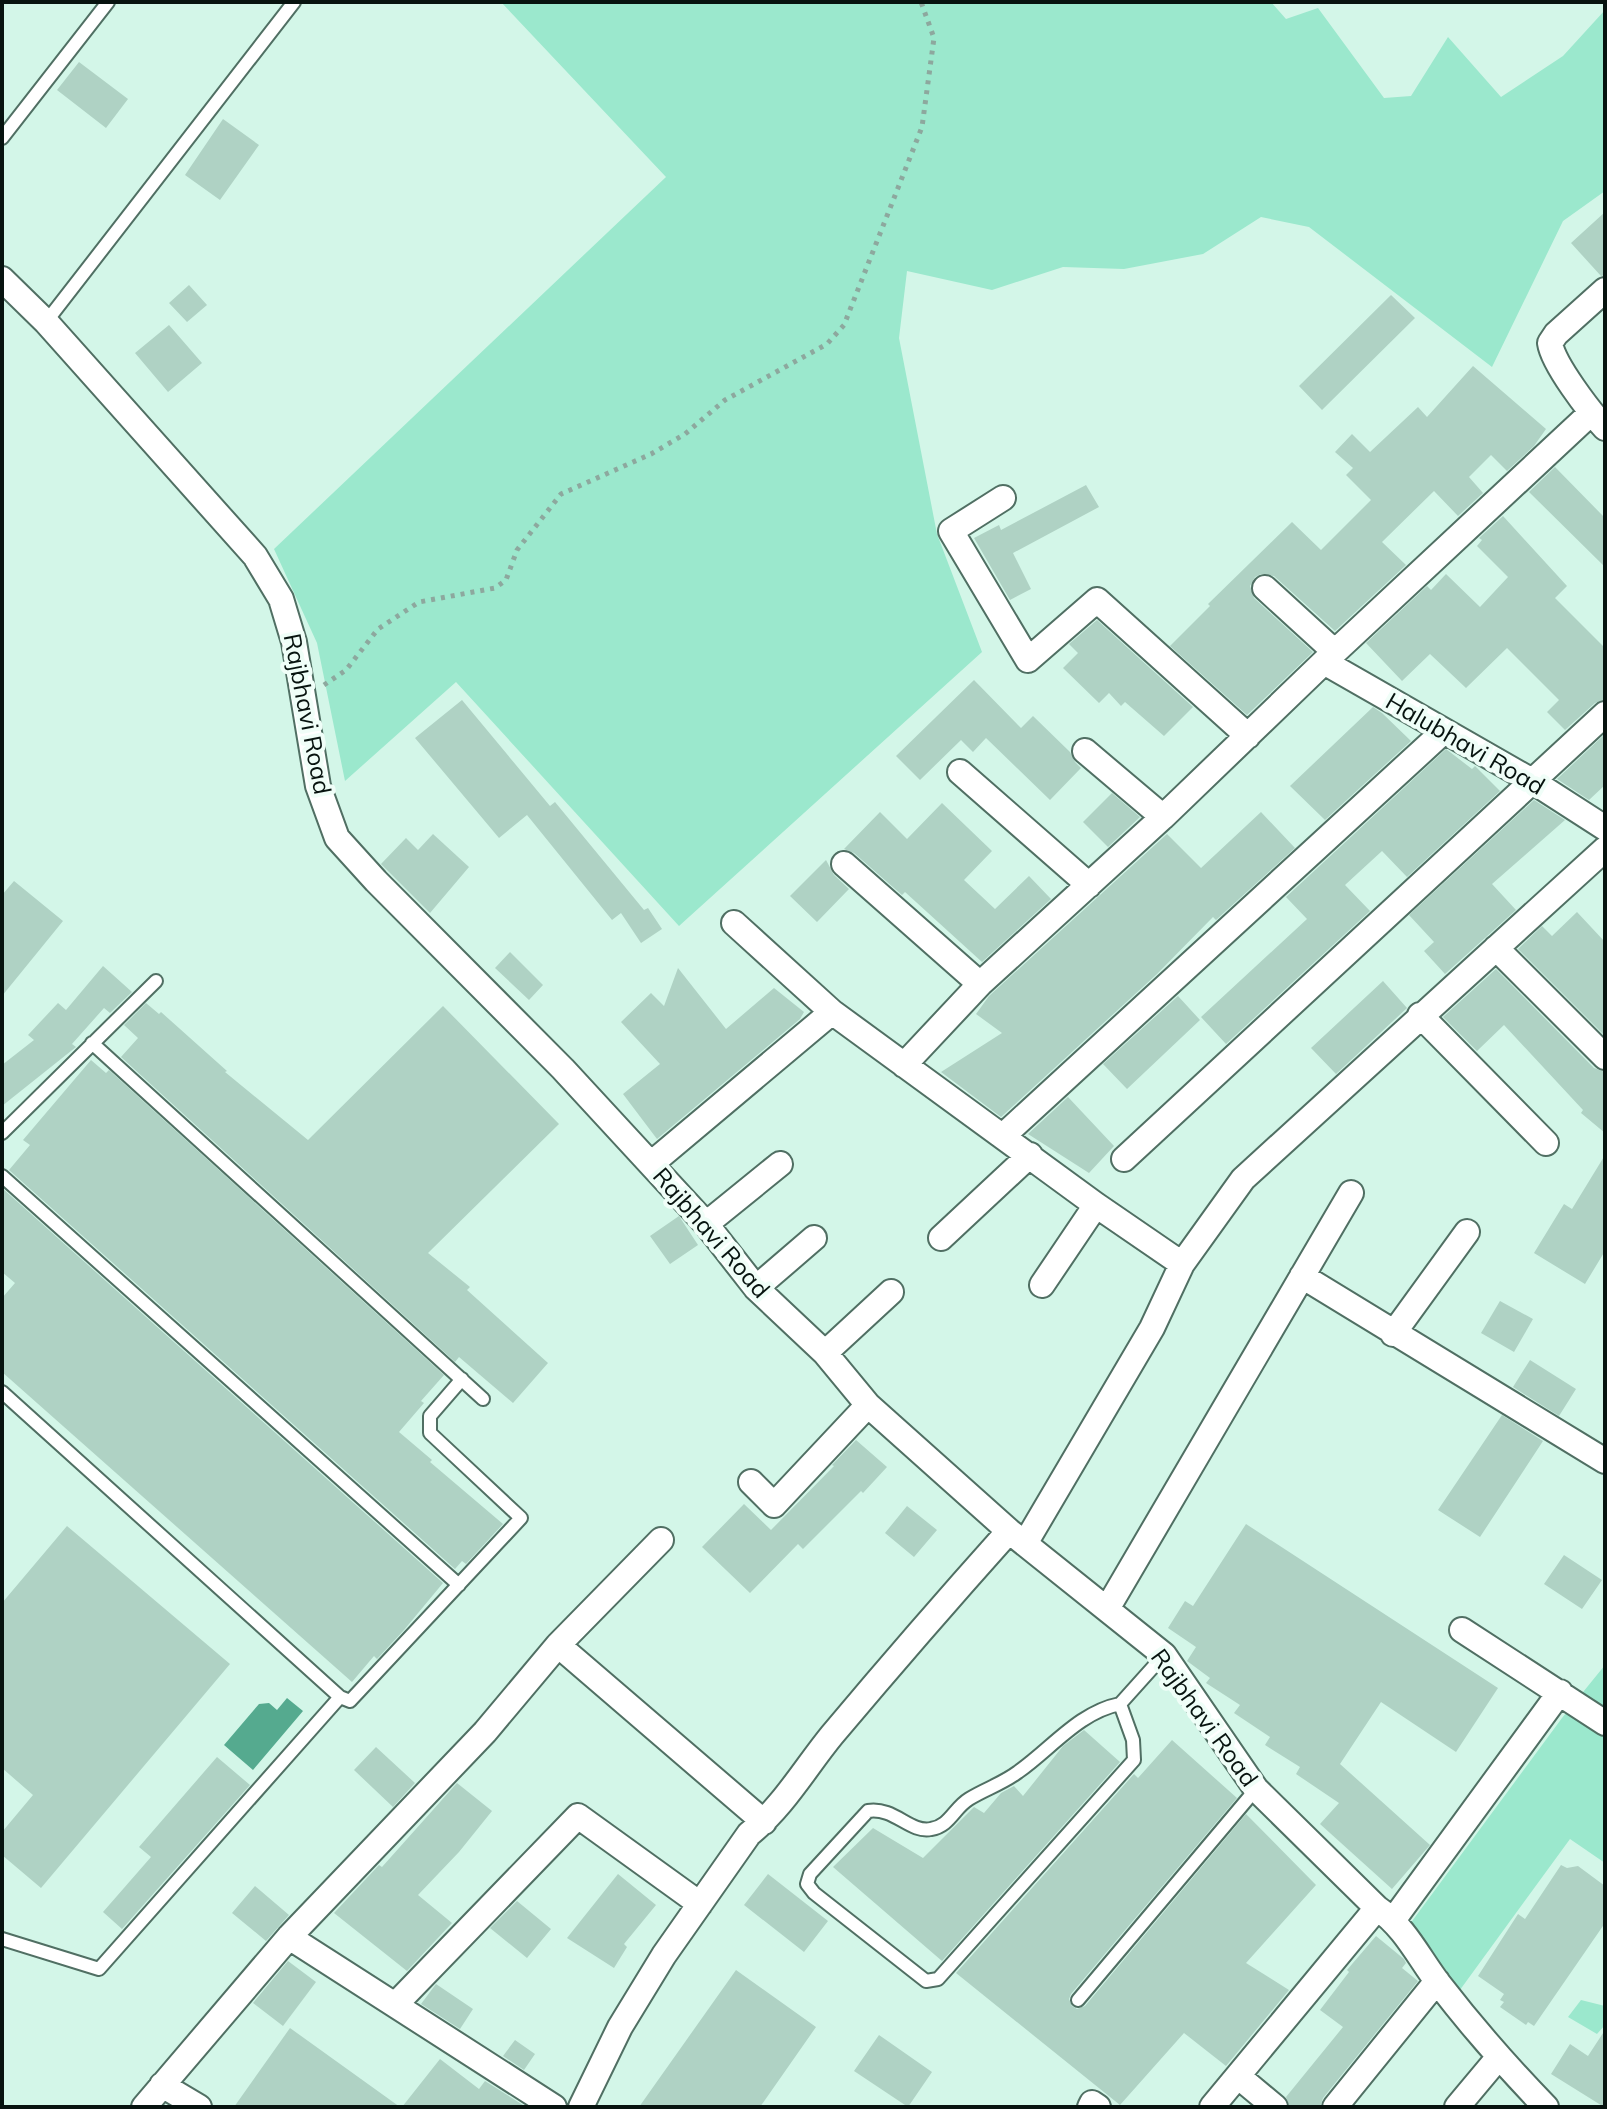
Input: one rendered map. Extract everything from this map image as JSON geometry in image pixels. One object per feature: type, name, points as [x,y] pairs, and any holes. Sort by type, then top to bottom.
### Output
[{"type":"street","name":"Rajbhavi Road","points":[[2,279],[46,322],[255,556],[281,599],[294,642],[318,786],[337,838],[563,1069],[706,1224],[756,1288],[825,1353],[868,1405],[1017,1537],[1164,1655],[1256,1789],[1386,1913],[1498,2058],[1546,2107]]},
{"type":"street","points":[[904,1065],[980,984],[1163,817],[1330,657],[1598,421],[1551,351],[1550,343],[1605,290]]},
{"type":"street","points":[[1003,498],[951,531],[1028,660],[1097,600],[1248,736]]},
{"type":"street","name":"Halubhavi Road","points":[[1265,588],[1330,657],[1443,732],[1532,781],[1605,828]]},
{"type":"street","points":[[1124,1159],[1605,714]]},
{"type":"street","points":[[1004,1135],[1443,732]]},
{"type":"street","points":[[1085,751],[1163,817]]},
{"type":"street","points":[[960,772],[1089,885]]},
{"type":"street","points":[[581,2107],[620,2027],[749,1834],[764,1822],[915,1636],[1017,1537],[1152,1328],[1182,1264],[1243,1179],[1605,849]]},
{"type":"street","points":[[844,864],[980,984]]},
{"type":"street","points":[[734,923],[832,1012],[1182,1264]]},
{"type":"street","points":[[1496,948],[1605,1057]]},
{"type":"street","points":[[651,1164],[832,1012]]},
{"type":"street","points":[[1420,1015],[1546,1143]]},
{"type":"street","points":[[941,1238],[1030,1155]]},
{"type":"street","points":[[706,1224],[780,1164]]},
{"type":"street","points":[[1107,1609],[1351,1193]]},
{"type":"street","points":[[1042,1285],[1096,1205]]},
{"type":"street","points":[[1393,1334],[1467,1232]]},
{"type":"street","points":[[756,1288],[814,1238]]},
{"type":"street","points":[[1302,1276],[1605,1461]]},
{"type":"street","points":[[825,1353],[891,1292]]},
{"type":"street","points":[[751,1482],[774,1505],[868,1405]]},
{"type":"street","points":[[144,2107],[289,1937],[485,1732],[558,1645],[661,1540]]},
{"type":"street","points":[[1462,1630],[1605,1723]]},
{"type":"street","points":[[558,1645],[764,1822]]},
{"type":"street","points":[[1212,2107],[1386,1913],[1560,1692]]},
{"type":"street","points":[[395,2005],[578,1816],[700,1904]]},
{"type":"street","points":[[289,1937],[554,2107]]},
{"type":"street","points":[[1335,2107],[1437,1981]]},
{"type":"street","points":[[1457,2107],[1498,2058]]},
{"type":"street","points":[[1239,2077],[1275,2107]]},
{"type":"street","points":[[162,2085],[199,2107]]},
{"type":"street","points":[[1090,2107],[1092,2103],[1098,2107]]},
{"type":"lane","points":[[2,138],[108,2]]},
{"type":"lane","points":[[46,322],[294,2]]},
{"type":"lane","points":[[2,1133],[156,981]]},
{"type":"lane","points":[[92,1043],[483,1399]]},
{"type":"lane","points":[[2,1176],[459,1585]]},
{"type":"lane","points":[[2,1392],[340,1697],[350,1701],[521,1518],[430,1433],[430,1416],[462,1379]]},
{"type":"lane","points":[[1120,1704],[1133,1740],[1134,1760],[938,1979],[926,1981],[814,1893],[807,1884],[810,1874],[868,1811],[880,1809],[920,1830],[946,1824],[968,1799],[1000,1785],[1051,1748],[1075,1724],[1105,1707],[1120,1704],[1164,1655]]},
{"type":"lane","points":[[2,1939],[99,1969],[340,1697]]},
{"type":"lane","points":[[1078,2000],[1256,1789]]},
{"type":"path","points":[[304,699],[346,670],[378,629],[419,602],[495,588],[506,580],[517,550],[561,494],[685,434],[725,400],[827,344],[844,325],[922,127],[934,38],[921,2]]},
{"type":"shaded area","points":[[501,2],[1271,2],[1286,19],[1318,8],[1384,98],[1411,96],[1448,37],[1501,97],[1563,56],[1605,10],[1605,191],[1563,221],[1492,367],[1309,227],[1261,217],[1203,254],[1124,269],[1063,267],[992,290],[907,271],[899,338],[937,534],[982,652],[679,926],[456,682],[345,781],[317,643],[274,549],[666,177]]},
{"type":"shaded area","points":[[1605,1665],[1605,1863],[1570,1839],[1457,1994],[1407,1928],[1562,1718]]},
{"type":"shaded area","points":[[287,1698],[303,1711],[253,1770],[224,1745],[259,1704],[269,1703],[277,1710]]},
{"type":"shaded area","points":[[1581,2000],[1605,2006],[1605,2025],[1597,2034],[1568,2017]]},
{"type":"building","points":[[79,62],[128,99],[106,128],[57,90]]},
{"type":"building","points":[[223,119],[259,145],[220,200],[185,175]]},
{"type":"building","points":[[1605,212],[1605,275],[1601,276],[1571,243]]},
{"type":"building","points":[[189,285],[207,305],[187,322],[169,303]]},
{"type":"building","points":[[1391,295],[1415,318],[1322,410],[1299,386]]},
{"type":"building","points":[[169,325],[202,363],[168,392],[135,353]]},
{"type":"building","points":[[1473,366],[1546,429],[1534,446],[1507,471],[1491,455],[1469,477],[1483,493],[1458,516],[1434,491],[1382,542],[1406,565],[1335,631],[1274,576],[1261,574],[1255,577],[1250,586],[1254,598],[1313,652],[1247,715],[1170,646],[1292,522],[1321,550],[1371,500],[1346,475],[1353,468],[1335,452],[1352,434],[1370,452],[1418,407],[1427,417]]},
{"type":"building","points":[[1555,467],[1605,518],[1605,567],[1529,492]]},
{"type":"building","points":[[1086,485],[1099,507],[1013,553],[1031,589],[1010,600],[974,538],[999,525],[1001,530]]},
{"type":"building","points":[[1503,516],[1567,586],[1555,598],[1605,648],[1605,699],[1595,703],[1565,730],[1547,712],[1559,700],[1507,648],[1466,688],[1430,654],[1402,681],[1366,643],[1427,586],[1431,590],[1446,574],[1480,607],[1508,577],[1477,546],[1482,540],[1479,538]]},
{"type":"building","points":[[1097,620],[1193,707],[1164,736],[1125,702],[1121,706],[1109,693],[1099,703],[1063,668],[1078,653],[1069,644]]},
{"type":"building","points":[[974,680],[1021,728],[1033,716],[1070,752],[1081,768],[1050,800],[986,738],[973,752],[961,740],[920,780],[896,756]]},
{"type":"building","points":[[462,700],[550,806],[555,802],[644,910],[648,908],[662,929],[641,943],[621,913],[612,920],[527,815],[499,838],[415,738]]},
{"type":"building","points":[[1373,707],[1411,741],[1325,820],[1290,786]]},
{"type":"building","points":[[1605,734],[1605,785],[1589,800],[1557,779]]},
{"type":"building","points":[[1446,749],[1472,769],[1475,766],[1500,791],[1407,877],[1382,851],[1345,885],[1370,911],[1226,1044],[1201,1017],[1307,919],[1286,897]]},
{"type":"building","points":[[1112,793],[1140,817],[1108,847],[1083,822]]},
{"type":"building","points":[[1534,800],[1565,820],[1492,884],[1516,910],[1445,974],[1424,951],[1434,942],[1409,915]]},
{"type":"building","points":[[942,803],[992,851],[964,880],[995,909],[1029,876],[1051,899],[982,962],[905,892],[902,895],[854,853],[844,849],[880,812],[907,839]]},
{"type":"building","points":[[1261,812],[1295,848],[1216,920],[1213,917],[1157,974],[1001,1117],[941,1072],[1002,1033],[976,1014],[989,996],[1167,834],[1201,868]]},
{"type":"building","points":[[433,834],[469,867],[430,913],[381,864],[406,838],[418,850]]},
{"type":"building","points":[[826,860],[834,875],[849,889],[817,922],[790,896]]},
{"type":"building","points":[[14,881],[63,921],[2,996],[2,895]]},
{"type":"building","points":[[1577,912],[1605,942],[1605,1036],[1518,949],[1542,926],[1552,936]]},
{"type":"building","points":[[510,952],[543,985],[529,1000],[495,968]]},
{"type":"building","points":[[103,966],[132,992],[110,1013],[104,1008],[72,1044],[76,1047],[2,1106],[2,1065],[34,1040],[28,1035],[58,1003],[66,1010]]},
{"type":"building","points":[[678,968],[726,1029],[774,988],[804,1012],[800,1019],[657,1139],[623,1094],[660,1064],[621,1022],[651,993],[664,1006]]},
{"type":"building","points":[[1496,969],[1594,1068],[1605,1072],[1605,1133],[1581,1113],[1583,1110],[1504,1025],[1477,1051],[1443,1017]]},
{"type":"building","points":[[1383,981],[1407,1008],[1336,1074],[1311,1048]]},
{"type":"building","points":[[1178,996],[1200,1020],[1127,1089],[1103,1064]]},
{"type":"building","points":[[146,1003],[159,1014],[161,1012],[225,1072],[308,1140],[443,1006],[559,1124],[428,1253],[470,1287],[467,1290],[548,1363],[513,1403],[459,1357],[455,1362],[121,1057],[138,1038],[124,1025]]},
{"type":"building","points":[[91,1060],[106,1073],[109,1070],[444,1375],[399,1432],[503,1524],[466,1564],[462,1561],[455,1569],[9,1170],[30,1145],[23,1140]]},
{"type":"building","points":[[1068,1097],[1114,1146],[1089,1173],[1028,1134]]},
{"type":"building","points":[[1605,1155],[1605,1251],[1585,1284],[1534,1253],[1564,1204],[1572,1209]]},
{"type":"building","points":[[2,1188],[443,1583],[404,1630],[377,1659],[374,1656],[352,1682],[2,1372],[2,1298],[15,1283],[2,1272]]},
{"type":"building","points":[[679,1216],[698,1245],[670,1264],[650,1236]]},
{"type":"building","points":[[1500,1301],[1533,1319],[1514,1352],[1481,1333]]},
{"type":"building","points":[[1530,1360],[1576,1389],[1559,1416],[1513,1387]]},
{"type":"building","points":[[1502,1415],[1543,1441],[1480,1537],[1438,1510]]},
{"type":"building","points":[[856,1440],[887,1467],[803,1549],[798,1544],[750,1593],[702,1547],[744,1504],[771,1530]]},
{"type":"building","points":[[907,1506],[937,1530],[914,1557],[885,1533]]},
{"type":"building","points":[[1246,1524],[1498,1688],[1456,1752],[1381,1702],[1340,1764],[1430,1845],[1392,1889],[1320,1824],[1339,1803],[1296,1774],[1300,1767],[1265,1745],[1270,1737],[1234,1713],[1240,1705],[1206,1683],[1210,1678],[1187,1661],[1196,1647],[1168,1628],[1185,1601],[1193,1606]]},
{"type":"building","points":[[67,1526],[230,1664],[41,1888],[2,1855],[2,1832],[33,1795],[2,1768],[2,1603]]},
{"type":"building","points":[[1564,1555],[1602,1580],[1582,1609],[1544,1584]]},
{"type":"building","points":[[1084,1730],[1120,1762],[942,1961],[833,1867],[873,1828],[923,1858],[974,1807],[984,1813],[1001,1793],[1014,1786],[1023,1796],[1063,1746]]},
{"type":"building","points":[[1172,1740],[1237,1798],[1071,1994],[1069,1999],[1072,2006],[1077,2009],[1085,2006],[1246,1814],[1316,1885],[1246,1963],[1289,1990],[1226,2066],[1184,2033],[1120,2105],[956,1973],[1134,1774],[1138,1778]]},
{"type":"building","points":[[376,1747],[415,1783],[393,1807],[354,1770]]},
{"type":"building","points":[[217,1757],[250,1785],[122,1929],[103,1912],[151,1857],[139,1847]]},
{"type":"building","points":[[457,1783],[492,1811],[418,1895],[452,1923],[407,1971],[334,1913],[379,1865],[382,1867]]},
{"type":"building","points":[[1561,1865],[1567,1868],[1578,1866],[1605,1886],[1605,1923],[1534,2026],[1528,2022],[1526,2025],[1500,2007],[1504,1994],[1478,1976],[1518,1914],[1525,1919]]},
{"type":"building","points":[[618,1874],[656,1905],[624,1944],[627,1947],[614,1968],[567,1938]]},
{"type":"building","points":[[768,1874],[828,1921],[804,1952],[744,1905]]},
{"type":"building","points":[[255,1886],[289,1915],[266,1941],[232,1913]]},
{"type":"building","points":[[517,1901],[551,1929],[527,1958],[490,1928]]},
{"type":"building","points":[[1376,1936],[1404,1959],[1406,1963],[1402,1968],[1418,1981],[1323,2098],[1320,2107],[1290,2107],[1286,2097],[1343,2027],[1320,2010],[1349,1972],[1347,1970]]},
{"type":"building","points":[[288,1961],[316,1982],[283,2026],[253,2003]]},
{"type":"building","points":[[736,1970],[816,2027],[760,2107],[639,2107]]},
{"type":"building","points":[[436,1984],[473,2009],[460,2029],[421,2004]]},
{"type":"building","points":[[290,2028],[400,2107],[234,2107]]},
{"type":"building","points":[[1605,2030],[1604,2107],[1551,2074],[1570,2044],[1588,2056]]},
{"type":"building","points":[[879,2035],[932,2072],[908,2107],[854,2071]]},
{"type":"building","points":[[515,2040],[535,2054],[524,2070],[503,2056]]},
{"type":"building","points":[[440,2059],[479,2089],[485,2081],[526,2107],[402,2107]]}]
